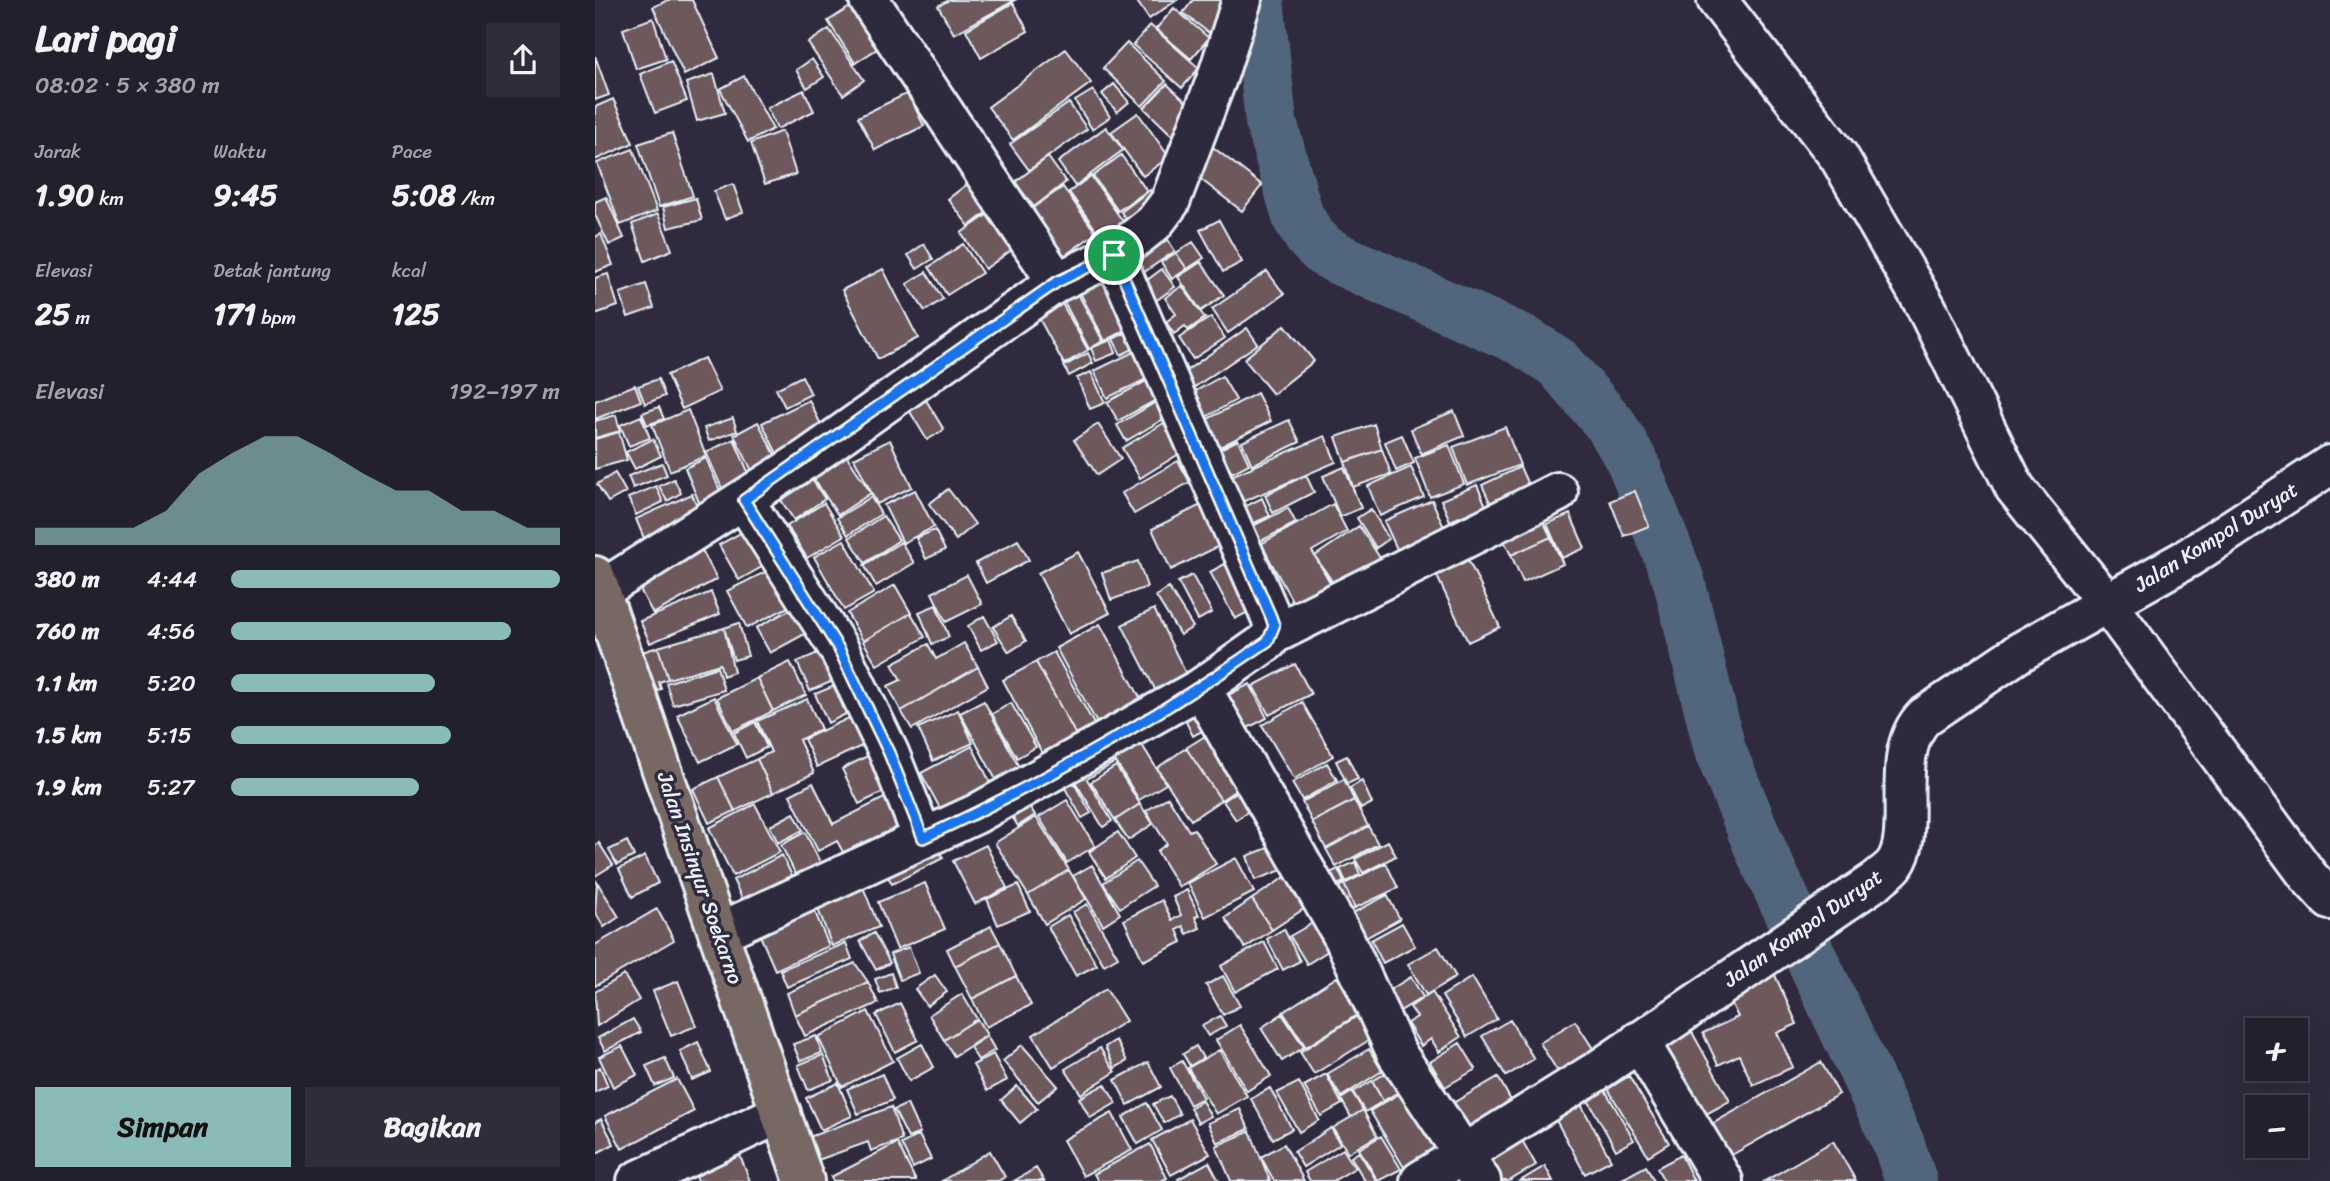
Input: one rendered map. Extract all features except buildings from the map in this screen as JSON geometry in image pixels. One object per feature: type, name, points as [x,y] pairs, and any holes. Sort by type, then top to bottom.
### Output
[{"type":"main road","name":"Jalan Insinyur Soekarno","points":[[598,584],[804,1181]]},
{"type":"street","points":[[869,0],[1057,282]]},
{"type":"street","points":[[598,584],[744,500],[1057,282],[1114,255],[1154,223],[1170,202],[1243,0]]},
{"type":"street","points":[[1717,0],[1839,157],[1926,307],[2015,488],[2107,603],[2309,877],[2330,900]]},
{"type":"street","points":[[1114,255],[1271,617],[1272,635]]},
{"type":"street","name":"Jalan Kompol Duryat","points":[[1420,1181],[1472,1167],[1639,1041],[1877,880],[1895,864],[1901,845],[1911,730],[1959,691],[2187,558],[2330,465]]},
{"type":"street","points":[[720,932],[976,814],[1201,688],[1268,641],[1272,635],[1558,492]]},
{"type":"street","points":[[744,500],[839,649],[889,753],[923,838]]},
{"type":"street","points":[[1201,688],[1344,938],[1397,1054],[1472,1167]]},
{"type":"street","points":[[1639,1041],[1723,1181]]},
{"type":"street","points":[[637,1181],[781,1113]]},
{"type":"waterway","points":[[1258,0],[1271,122],[1298,217],[1310,237],[1324,251],[1341,260],[1522,340],[1558,363],[1611,425],[1633,463],[1679,581],[1720,750],[1763,855],[1898,1142],[1911,1181]]},
{"type":"route","points":[[1114,255],[1271,617],[1274,626],[1272,635],[1268,641],[1201,688],[976,814],[923,838],[889,753],[839,649],[744,500],[808,458],[1057,282],[1114,255]]}]
